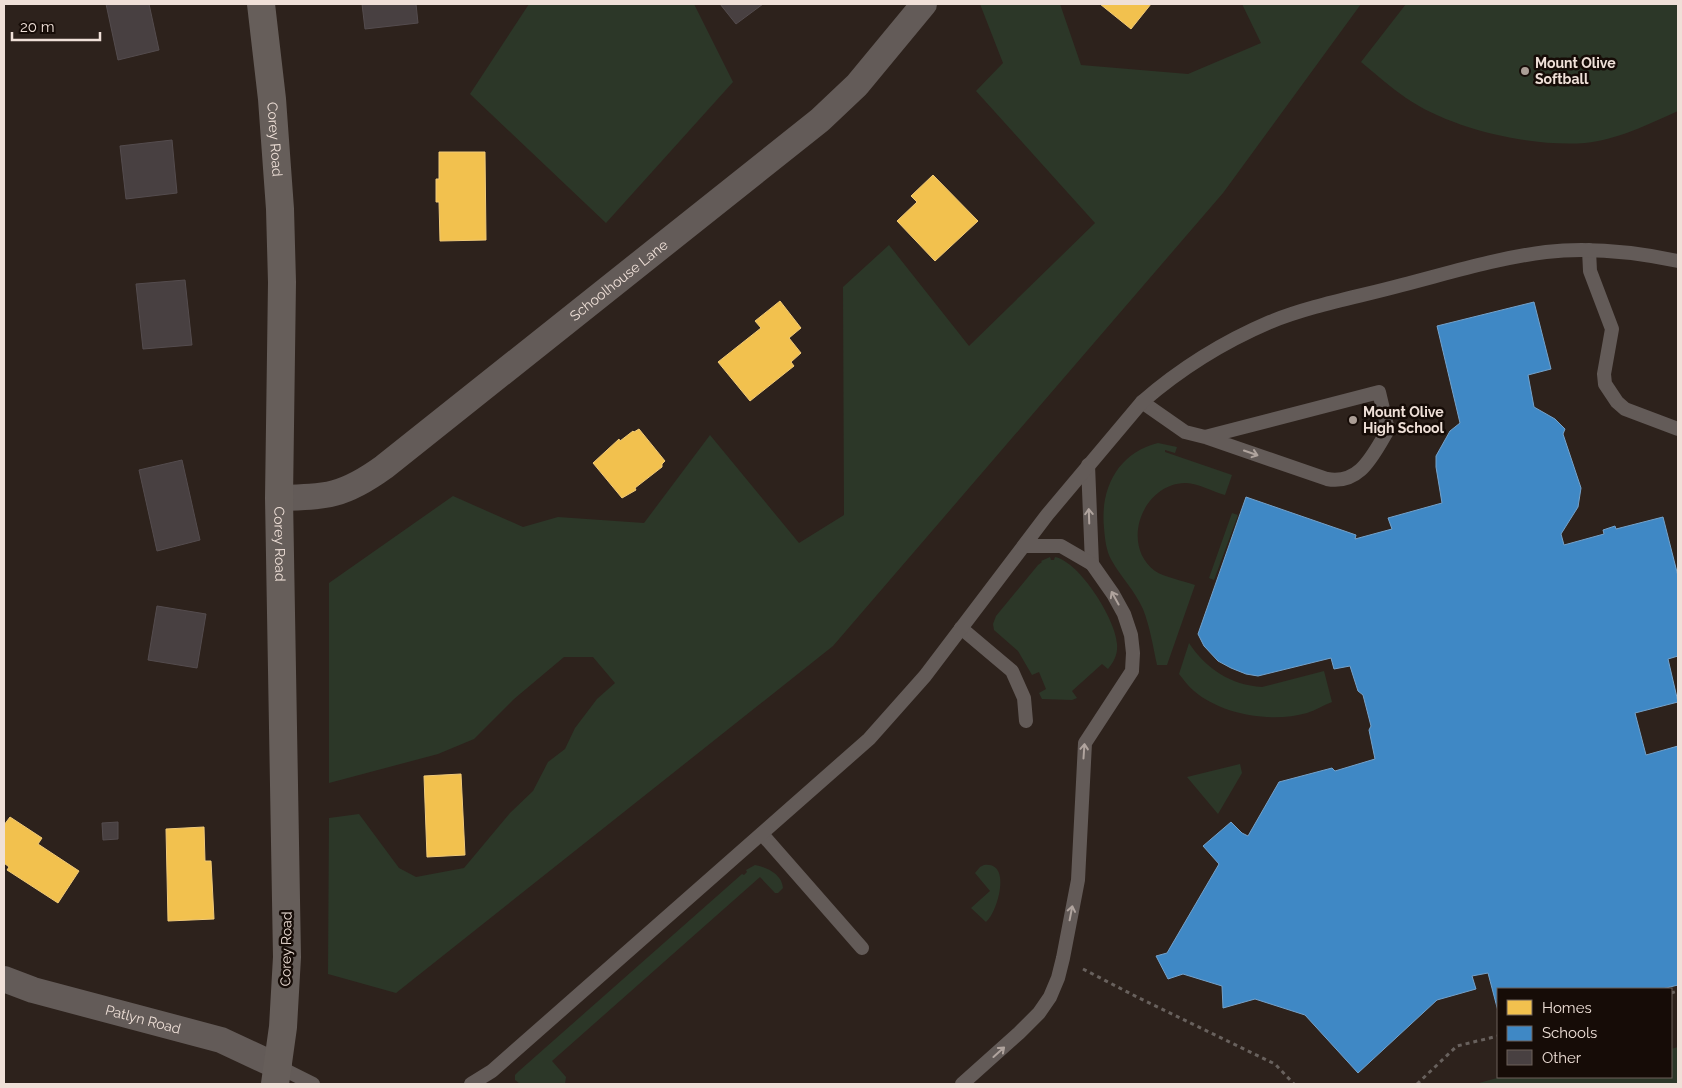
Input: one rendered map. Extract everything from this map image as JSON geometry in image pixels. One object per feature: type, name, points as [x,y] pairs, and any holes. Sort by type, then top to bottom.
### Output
[{"type":"street","name":"Corey Road","points":[[261,4],[272,99],[280,209],[282,291],[279,498],[287,956],[283,1027],[277,1076]]},
{"type":"street","name":"Schoolhouse Lane","points":[[279,498],[316,497],[346,491],[384,468],[820,120],[857,85],[924,4]]},
{"type":"street","name":"Patlyn Road","points":[[4,979],[33,990],[221,1040],[277,1076]]},
{"type":"lane","points":[[477,1083],[500,1065],[868,739],[925,676],[1088,465],[1142,402],[1160,386],[1210,352],[1280,319],[1507,259],[1547,252],[1589,250],[1614,251],[1678,261]]},
{"type":"lane","points":[[1589,250],[1590,271],[1612,328],[1604,374],[1605,384],[1617,402],[1625,409],[1678,429]]},
{"type":"lane","points":[[1142,402],[1185,432],[1335,481],[1354,476],[1368,461],[1388,430],[1379,392],[1205,437]]},
{"type":"lane","points":[[1088,465],[1092,564]]},
{"type":"lane","points":[[962,1084],[1039,1013],[1050,997],[1058,978],[1078,880],[1085,743],[1132,671],[1131,635],[1124,614],[1113,594],[1092,564],[1061,546],[1024,546]]},
{"type":"lane","points":[[962,628],[1012,671],[1024,698],[1026,720]]},
{"type":"lane","points":[[762,834],[862,948]]},
{"type":"lane","points":[[277,1076],[313,1084]]},
{"type":"path","points":[[1063,958],[1137,997],[1275,1064],[1294,1084]]},
{"type":"path","points":[[1417,1084],[1457,1046],[1497,1036]]},
{"type":"green space","points":[[529,4],[694,4],[733,82],[606,223],[470,94]]},
{"type":"green space","points":[[980,4],[1060,4],[1081,65],[1188,74],[1261,43],[1242,4],[1361,4],[1223,193],[833,646],[396,993],[328,974],[329,818],[359,814],[399,868],[416,877],[464,868],[510,813],[533,791],[548,762],[565,749],[575,728],[597,699],[615,683],[593,657],[564,657],[514,699],[474,739],[438,754],[329,783],[329,583],[453,496],[523,527],[558,517],[644,523],[710,435],[799,543],[844,515],[843,287],[889,245],[969,346],[1095,223],[976,91],[1003,63]]},
{"type":"green space","name":"Mount Olive Softball","points":[[1406,4],[1678,4],[1678,111],[1621,135],[1585,143],[1540,142],[1516,139],[1492,134],[1445,119],[1406,98],[1361,62]]},
{"type":"green space","points":[[1158,443],[1177,447],[1175,453],[1165,450],[1165,452],[1232,475],[1225,495],[1189,483],[1170,486],[1157,494],[1147,504],[1141,518],[1138,532],[1139,546],[1144,560],[1159,573],[1195,585],[1167,665],[1157,665],[1143,609],[1110,557],[1104,528],[1105,499],[1114,474],[1132,455]]},
{"type":"green space","points":[[1232,513],[1238,515],[1214,580],[1209,578]]},
{"type":"green space","points":[[1050,557],[1051,560],[1054,560],[1055,557],[1065,561],[1085,580],[1104,607],[1117,644],[1114,661],[1108,669],[1102,664],[1072,691],[1077,698],[1072,700],[1042,699],[1039,693],[1046,689],[1039,672],[1032,675],[1018,651],[994,630],[993,624],[996,616],[1041,561]]},
{"type":"green space","points":[[1189,643],[1211,668],[1230,679],[1251,686],[1262,687],[1324,671],[1332,702],[1307,713],[1279,717],[1248,715],[1219,706],[1194,691],[1179,674]]},
{"type":"green space","points":[[1240,764],[1242,773],[1218,814],[1187,777]]},
{"type":"green space","points":[[755,865],[764,867],[777,875],[783,888],[778,893],[775,893],[760,877],[552,1061],[566,1077],[565,1084],[520,1084],[515,1080],[515,1075],[519,1071],[742,874],[744,875],[747,872],[746,870]]},
{"type":"green space","points":[[984,865],[993,866],[998,871],[1000,879],[998,899],[986,922],[971,908],[990,891],[975,873]]},
{"type":"green space","points":[[1678,1047],[1678,1084],[1475,1084],[1497,1078],[1672,1078],[1672,1049]]},
{"type":"building: Homes","points":[[1100,4],[1151,4],[1131,29]]},
{"type":"building: Homes","points":[[439,152],[485,152],[486,240],[440,241],[439,202],[436,202],[436,179],[439,179]]},
{"type":"building: Homes","points":[[933,175],[978,221],[935,261],[897,221],[917,202],[911,196]]},
{"type":"building: Homes","points":[[780,301],[801,328],[789,338],[801,353],[791,362],[794,366],[750,401],[718,362],[761,328],[755,321]]},
{"type":"building: Homes","points":[[639,429],[665,461],[662,467],[635,488],[636,490],[622,498],[593,463],[619,439],[620,441],[633,431]]},
{"type":"building: Homes","points":[[461,774],[465,855],[427,857],[424,776]]},
{"type":"building: Homes","points":[[10,817],[42,838],[38,844],[79,871],[58,903],[7,870],[9,867],[4,863],[4,825]]},
{"type":"building: Homes","points":[[204,827],[205,861],[211,861],[214,919],[168,921],[166,829]]},
{"type":"building: Schools","name":"Mount Olive High School","points":[[1534,302],[1551,369],[1528,375],[1534,407],[1555,419],[1565,429],[1563,434],[1581,488],[1578,507],[1561,534],[1564,545],[1604,534],[1603,530],[1615,526],[1616,529],[1663,517],[1678,576],[1678,656],[1668,659],[1678,702],[1635,713],[1646,755],[1678,746],[1678,985],[1666,988],[1497,988],[1497,1007],[1488,973],[1472,976],[1476,989],[1437,1000],[1358,1073],[1305,1015],[1255,999],[1223,1008],[1222,986],[1183,974],[1168,979],[1156,956],[1167,953],[1219,864],[1203,846],[1231,822],[1248,836],[1279,782],[1332,768],[1335,771],[1375,759],[1369,730],[1371,726],[1363,695],[1358,691],[1350,666],[1334,669],[1331,658],[1258,676],[1246,674],[1218,661],[1204,646],[1198,634],[1246,497],[1356,535],[1355,539],[1392,529],[1388,518],[1442,503],[1436,456],[1450,431],[1460,423],[1437,326]]},
{"type":"building: Other","points":[[106,4],[149,4],[159,50],[118,60]]},
{"type":"building: Other","points":[[362,4],[416,4],[418,23],[365,29]]},
{"type":"building: Other","points":[[720,4],[763,4],[736,24]]},
{"type":"building: Other","points":[[172,140],[177,193],[126,199],[120,146]]},
{"type":"building: Other","points":[[185,280],[192,345],[143,349],[136,284]]},
{"type":"building: Other","points":[[182,460],[200,540],[157,551],[139,470]]},
{"type":"building: Other","points":[[157,606],[206,614],[197,668],[148,660]]},
{"type":"building: Other","points":[[118,822],[118,839],[103,840],[102,823]]},
{"type":"place","name":"Mount Olive Softball","points":[[1525,71]]},
{"type":"place","name":"Mount Olive High School","points":[[1353,420]]}]
